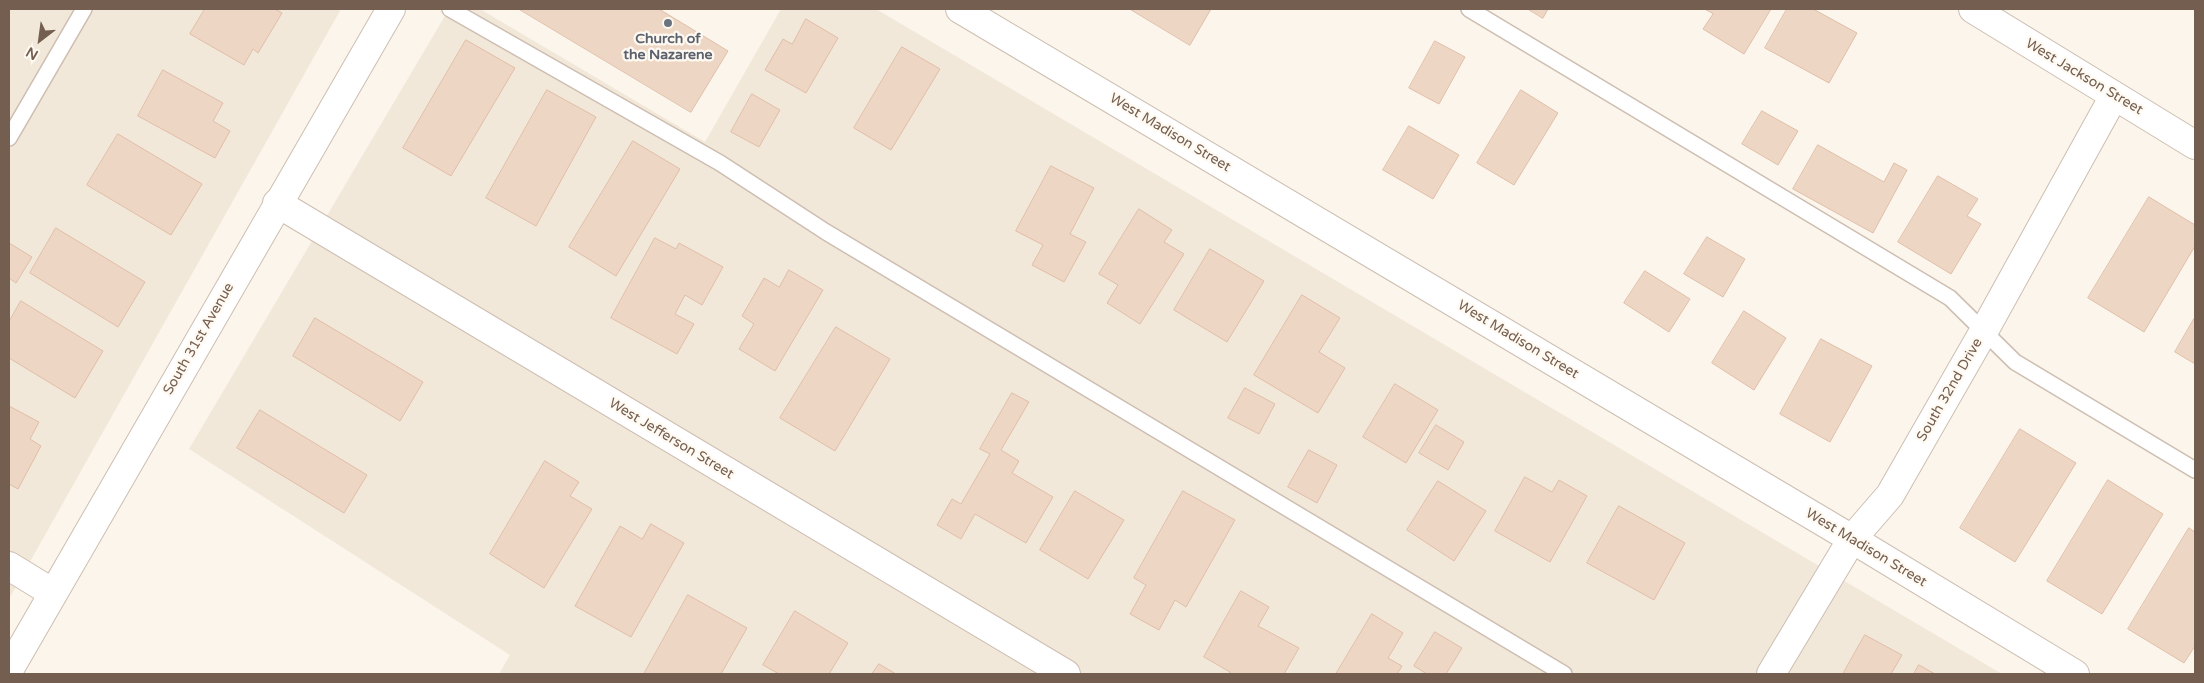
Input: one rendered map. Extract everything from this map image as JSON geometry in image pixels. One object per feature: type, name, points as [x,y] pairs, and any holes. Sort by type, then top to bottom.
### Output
[{"type":"street","name":"South 31st Avenue","points":[[9,670],[391,9]]},
{"type":"street","name":"West Madison Street","points":[[960,9],[1852,539],[2075,674]]},
{"type":"street","name":"West Jackson Street","points":[[1973,9],[2195,145]]},
{"type":"street","name":"South 32nd Drive","points":[[1771,674],[1852,539],[1890,495],[1984,331],[2114,96]]},
{"type":"street","name":"West Jefferson Street","points":[[277,204],[1066,674]]},
{"type":"street","points":[[9,566],[54,593]]},
{"type":"lane","points":[[9,138],[84,9]]},
{"type":"lane","points":[[450,9],[720,163],[826,232],[1564,674]]},
{"type":"lane","points":[[1469,9],[1950,298],[2015,362],[2195,470]]},
{"type":"shaded area","points":[[9,9],[341,9],[9,599]]},
{"type":"shaded area","points":[[449,9],[480,9],[705,142],[781,9],[876,9],[2002,674],[499,674],[510,655],[189,449]]},
{"type":"building","points":[[205,9],[275,9],[282,13],[258,53],[253,49],[244,65],[190,34]]},
{"type":"building","points":[[519,9],[659,9],[728,51],[691,112]]},
{"type":"building","points":[[1130,9],[1211,9],[1190,45]]},
{"type":"building","points":[[1528,9],[1548,9],[1543,18]]},
{"type":"building","points":[[1705,9],[1771,9],[1744,54],[1703,29],[1713,14]]},
{"type":"building","points":[[1787,9],[1813,9],[1857,33],[1829,83],[1765,48]]},
{"type":"building","points":[[806,19],[838,38],[806,93],[765,70],[783,39],[792,44]]},
{"type":"building","points":[[466,40],[515,68],[451,176],[403,148]]},
{"type":"building","points":[[1435,41],[1465,57],[1439,104],[1409,88]]},
{"type":"building","points":[[902,47],[940,69],[891,150],[854,128]]},
{"type":"building","points":[[163,70],[223,103],[213,121],[230,131],[215,158],[138,116]]},
{"type":"building","points":[[547,90],[596,117],[536,226],[486,198]]},
{"type":"building","points":[[1521,90],[1558,113],[1514,185],[1477,163]]},
{"type":"building","points":[[752,94],[780,110],[759,147],[731,132]]},
{"type":"building","points":[[1762,111],[1798,131],[1778,165],[1742,144]]},
{"type":"building","points":[[1409,126],[1459,155],[1433,199],[1383,170]]},
{"type":"building","points":[[118,134],[202,184],[171,235],[87,185]]},
{"type":"building","points":[[633,141],[680,169],[616,276],[569,247]]},
{"type":"building","points":[[1818,145],[1884,182],[1894,163],[1907,170],[1873,233],[1793,189]]},
{"type":"building","points":[[1051,166],[1094,188],[1070,234],[1086,242],[1064,282],[1032,265],[1043,245],[1016,231]]},
{"type":"building","points":[[1938,176],[1978,199],[1967,216],[1981,224],[1951,274],[1898,242]]},
{"type":"building","points":[[2149,197],[2195,225],[2195,246],[2144,332],[2088,298]]},
{"type":"building","points":[[1139,209],[1172,230],[1164,242],[1184,254],[1140,324],[1107,303],[1118,285],[1099,274]]},
{"type":"building","points":[[56,228],[145,282],[118,327],[30,273]]},
{"type":"building","points":[[1707,237],[1745,259],[1723,297],[1684,274]]},
{"type":"building","points":[[655,238],[676,249],[679,243],[723,267],[702,305],[685,295],[675,314],[694,324],[677,354],[611,318]]},
{"type":"building","points":[[9,243],[32,257],[16,283],[9,278]]},
{"type":"building","points":[[1210,249],[1264,281],[1227,342],[1174,310]]},
{"type":"building","points":[[789,270],[823,290],[775,371],[739,349],[754,324],[742,316],[764,278],[779,287]]},
{"type":"building","points":[[1645,271],[1690,299],[1669,332],[1624,303]]},
{"type":"building","points":[[1302,295],[1340,318],[1319,352],[1345,368],[1318,413],[1254,375]]},
{"type":"building","points":[[21,301],[103,351],[75,398],[9,358],[9,322]]},
{"type":"building","points":[[1744,311],[1786,338],[1754,390],[1712,363]]},
{"type":"building","points":[[2195,317],[2195,364],[2175,352]]},
{"type":"building","points":[[315,318],[423,382],[400,421],[293,356]]},
{"type":"building","points":[[836,327],[890,359],[835,451],[780,418]]},
{"type":"building","points":[[1821,339],[1872,366],[1830,442],[1780,414]]},
{"type":"building","points":[[1395,384],[1438,410],[1406,463],[1363,437]]},
{"type":"building","points":[[1245,388],[1275,404],[1259,434],[1228,418]]},
{"type":"building","points":[[1012,393],[1029,402],[1001,450],[1019,461],[1012,473],[1053,497],[1026,543],[975,514],[961,539],[937,525],[952,499],[961,504],[990,454],[980,449]]},
{"type":"building","points":[[9,406],[39,422],[30,439],[41,446],[18,489],[9,484]]},
{"type":"building","points":[[260,410],[367,475],[344,513],[237,448]]},
{"type":"building","points":[[1436,425],[1464,442],[1448,470],[1419,453]]},
{"type":"building","points":[[2020,429],[2076,463],[2015,562],[1960,528]]},
{"type":"building","points":[[1309,450],[1337,465],[1317,503],[1288,487]]},
{"type":"building","points":[[545,461],[579,482],[570,496],[592,509],[544,588],[490,554]]},
{"type":"building","points":[[1525,477],[1552,492],[1559,480],[1587,496],[1550,562],[1495,531]]},
{"type":"building","points":[[2108,480],[2163,514],[2102,614],[2047,581]]},
{"type":"building","points":[[1438,481],[1486,511],[1454,561],[1407,530]]},
{"type":"building","points":[[1075,491],[1124,520],[1088,579],[1040,550]]},
{"type":"building","points":[[1183,491],[1235,520],[1186,607],[1175,600],[1159,630],[1130,614],[1146,585],[1134,578]]},
{"type":"building","points":[[1619,506],[1685,543],[1654,600],[1587,563]]},
{"type":"building","points":[[651,524],[684,543],[631,637],[575,606],[620,526],[642,539]]},
{"type":"building","points":[[2189,528],[2195,532],[2195,646],[2184,663],[2128,629]]},
{"type":"building","points":[[1241,591],[1269,607],[1258,626],[1299,648],[1284,674],[1229,674],[1230,672],[1204,657]]},
{"type":"building","points":[[688,595],[747,628],[721,674],[644,674]]},
{"type":"building","points":[[795,611],[848,643],[829,674],[779,674],[763,665]]},
{"type":"building","points":[[1372,614],[1403,633],[1388,658],[1402,666],[1397,674],[1336,674]]},
{"type":"building","points":[[1435,632],[1462,648],[1446,674],[1427,674],[1414,666]]},
{"type":"building","points":[[1865,635],[1902,655],[1891,674],[1843,674]]},
{"type":"building","points":[[879,664],[896,674],[872,674]]},
{"type":"building","points":[[1919,665],[1935,674],[1914,674]]},
{"type":"place","name":"Church of the Nazarene","points":[[668,23]]}]
